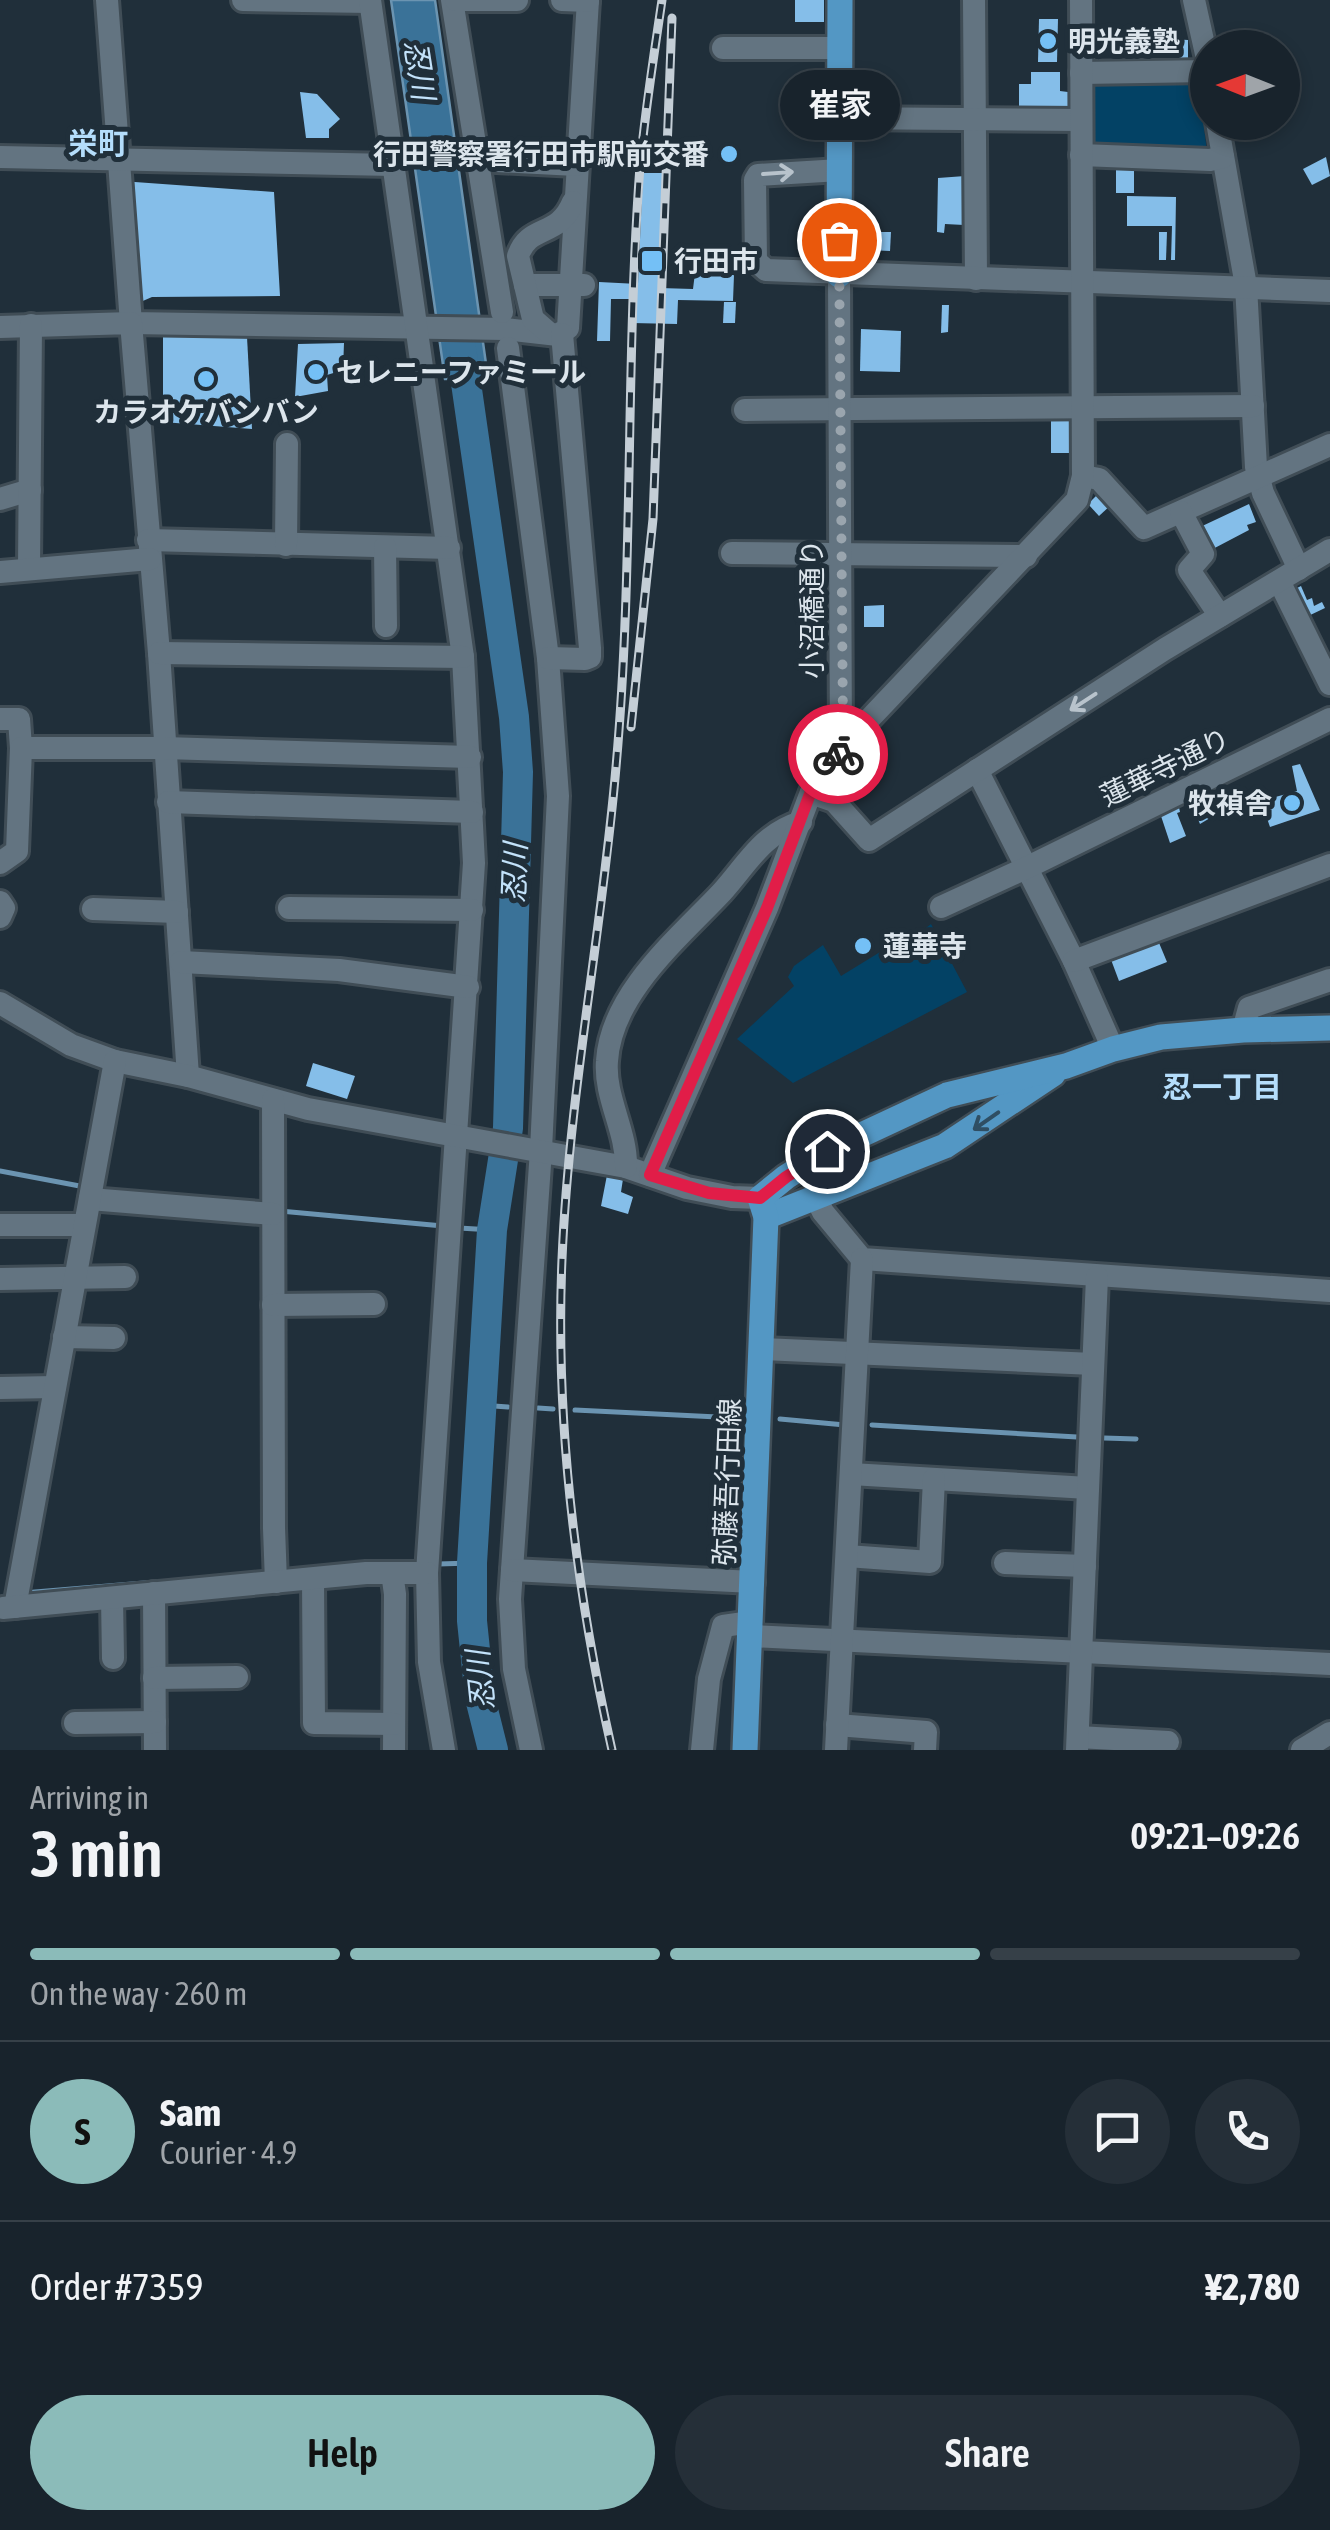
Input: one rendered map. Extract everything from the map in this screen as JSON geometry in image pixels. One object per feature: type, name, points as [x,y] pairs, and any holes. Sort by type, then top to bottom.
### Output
[{"type":"main road","name":"小沼橋通り","points":[[839,275],[840,0]]},
{"type":"main road","points":[[763,1208],[786,1177],[827,1151],[933,1100],[1162,1037],[1330,1028]]},
{"type":"main road","points":[[763,1208],[816,1198],[962,1137],[1066,1066]]},
{"type":"main road","name":"弥藤吾行田線","points":[[745,1750],[763,1348],[763,1208]]},
{"type":"street","points":[[107,0],[188,1076]]},
{"type":"street","points":[[243,0],[370,1],[462,657],[470,757],[472,910],[427,1573],[429,1662],[444,1750]]},
{"type":"street","points":[[516,0],[454,0],[548,658],[558,796],[512,1570],[514,1669],[531,1750]]},
{"type":"street","points":[[562,0],[588,0],[570,258],[578,285]]},
{"type":"street","points":[[974,0],[976,279]]},
{"type":"street","points":[[650,1175],[801,822],[816,778],[840,752],[842,738],[857,732],[1077,500],[1083,476],[1081,0]]},
{"type":"street","points":[[1194,0],[1201,30]]},
{"type":"street","points":[[724,48],[839,48]]},
{"type":"street","points":[[1081,73],[1190,71]]},
{"type":"street","points":[[839,118],[1081,120]]},
{"type":"street","points":[[1221,140],[1246,286],[1259,479],[1289,575],[1330,684]]},
{"type":"street","points":[[1082,155],[1210,160],[1223,157]]},
{"type":"street","points":[[0,157],[393,164]]},
{"type":"street","points":[[478,160],[576,166]]},
{"type":"street","points":[[840,170],[764,172],[756,180],[756,261],[760,267],[839,275],[1330,291]]},
{"type":"street","points":[[559,333],[537,324],[518,263],[519,249],[525,240],[564,222],[574,202]]},
{"type":"street","points":[[548,658],[590,657],[559,333],[578,285],[585,249],[574,231]]},
{"type":"street","points":[[503,330],[523,315],[527,256],[535,247],[562,249],[570,258]]},
{"type":"street","name":"小沼橋通り","points":[[839,275],[842,738]]},
{"type":"street","points":[[525,286],[578,285]]},
{"type":"street","points":[[0,327],[130,323],[559,333]]},
{"type":"street","points":[[29,568],[31,325]]},
{"type":"street","points":[[745,410],[1253,406]]},
{"type":"street","points":[[286,545],[287,444]]},
{"type":"street","points":[[1083,476],[1099,479],[1144,528],[1330,445]]},
{"type":"street","points":[[0,499],[30,490]]},
{"type":"street","points":[[1182,512],[1202,554],[1190,570],[1220,616]]},
{"type":"street","points":[[0,572],[149,549],[286,545],[448,548]]},
{"type":"street","points":[[385,547],[386,626]]},
{"type":"street","points":[[811,793],[834,801],[869,840],[1330,550]]},
{"type":"street","points":[[732,553],[1026,556]]},
{"type":"street","points":[[159,653],[462,657]]},
{"type":"street","points":[[0,719],[19,720],[21,748],[17,851],[1,861]]},
{"type":"street","name":"蓮華寺通り","points":[[940,906],[1330,719]]},
{"type":"street","points":[[21,748],[470,757]]},
{"type":"street","points":[[977,770],[1074,961],[1113,1049]]},
{"type":"street","points":[[168,802],[472,812]]},
{"type":"street","points":[[626,1166],[606,1060],[629,1000],[652,965],[726,888],[753,852],[774,832],[801,822]]},
{"type":"street","points":[[1074,961],[1330,865]]},
{"type":"street","points":[[0,902],[4,908],[0,917]]},
{"type":"street","points":[[289,908],[472,910]]},
{"type":"street","points":[[94,909],[177,912]]},
{"type":"street","points":[[181,962],[339,970],[468,987]]},
{"type":"street","points":[[1243,1030],[1249,1008],[1330,980]]},
{"type":"street","points":[[0,1003],[71,1044],[115,1060],[272,1100],[626,1166],[763,1208]]},
{"type":"street","points":[[115,1060],[55,1387],[8,1608],[276,1582],[427,1573]]},
{"type":"street","points":[[272,1100],[276,1582]]},
{"type":"street","points":[[816,1198],[862,1259],[836,1750]]},
{"type":"street","points":[[90,1199],[272,1214]]},
{"type":"street","points":[[0,1225],[84,1226]]},
{"type":"street","points":[[862,1259],[1330,1291]]},
{"type":"street","points":[[0,1279],[125,1276]]},
{"type":"street","points":[[1097,1277],[1077,1744],[1168,1742]]},
{"type":"street","points":[[273,1305],[374,1304]]},
{"type":"street","points":[[64,1338],[114,1338]]},
{"type":"street","points":[[763,1348],[1093,1364]]},
{"type":"street","points":[[0,1388],[55,1387]]},
{"type":"street","points":[[852,1474],[1088,1488]]},
{"type":"street","points":[[848,1556],[930,1562],[934,1479]]},
{"type":"street","points":[[1005,1562],[1085,1566]]},
{"type":"street","points":[[512,1570],[753,1582]]},
{"type":"street","points":[[392,1573],[394,1750]]},
{"type":"street","points":[[313,1579],[314,1723],[394,1724]]},
{"type":"street","points":[[154,1593],[154,1750]]},
{"type":"street","points":[[112,1598],[113,1658]]},
{"type":"street","points":[[702,1750],[709,1679],[723,1626],[844,1641],[1330,1664]]},
{"type":"street","points":[[154,1678],[237,1677]]},
{"type":"street","points":[[74,1723],[155,1722]]},
{"type":"street","points":[[837,1725],[926,1732],[925,1750]]},
{"type":"street","points":[[1302,1750],[1330,1733]]},
{"type":"shaded area","points":[[1088,82],[1190,82],[1190,140],[1206,140],[1207,151],[1089,149]]},
{"type":"shaded area","points":[[931,924],[967,992],[793,1083],[737,1039],[794,986],[788,977],[794,966],[823,945],[841,976],[885,949],[889,957]]},
{"type":"water","points":[[391,0],[435,0],[488,378],[445,379]]},
{"type":"building","points":[[795,0],[824,0],[824,22],[795,22]]},
{"type":"building","name":"明光義塾","points":[[1039,19],[1058,19],[1057,62],[1038,62]]},
{"type":"building","points":[[1171,39],[1188,40],[1188,69],[1170,68]]},
{"type":"building","points":[[1031,72],[1060,72],[1060,91],[1068,92],[1068,108],[1019,107],[1019,84],[1031,84]]},
{"type":"building","points":[[300,92],[317,94],[340,119],[329,129],[329,138],[306,138]]},
{"type":"building","points":[[1326,157],[1330,176],[1312,185],[1303,169]]},
{"type":"building","points":[[1116,166],[1134,166],[1134,193],[1116,193]]},
{"type":"building","points":[[643,173],[663,173],[660,288],[693,289],[698,249],[723,250],[722,275],[734,275],[733,301],[678,300],[677,324],[632,323],[633,299],[611,299],[610,341],[597,341],[599,282],[638,284]]},
{"type":"building","points":[[965,176],[964,225],[945,224],[944,233],[937,232],[938,178]]},
{"type":"building","points":[[121,181],[274,192],[280,296],[152,297],[129,307]]},
{"type":"building","points":[[1127,196],[1176,197],[1175,260],[1171,260],[1172,226],[1127,226]]},
{"type":"building","points":[[857,232],[891,232],[890,251],[866,250],[857,242]]},
{"type":"building","points":[[1159,232],[1167,232],[1166,260],[1159,260]]},
{"type":"building","points":[[724,302],[736,302],[735,323],[723,323]]},
{"type":"building","points":[[942,305],[949,305],[948,332],[941,333]]},
{"type":"building","points":[[861,329],[901,331],[900,372],[860,371]]},
{"type":"building","name":"カラオケバンバン","points":[[163,335],[247,337],[252,429],[163,422]]},
{"type":"building","name":"セレニーファミール","points":[[344,343],[343,370],[327,375],[328,391],[295,397],[298,344]]},
{"type":"building","points":[[1051,418],[1071,418],[1071,453],[1051,453]]},
{"type":"building","points":[[1099,493],[1112,504],[1099,516],[1088,504]]},
{"type":"building","points":[[1249,504],[1256,522],[1247,525],[1249,530],[1209,551],[1198,528]]},
{"type":"building","points":[[1301,586],[1307,600],[1312,598],[1314,606],[1322,602],[1325,608],[1304,618],[1291,591]]},
{"type":"building","points":[[884,605],[884,627],[864,627],[864,606]]},
{"type":"building","points":[[1300,764],[1320,810],[1270,827],[1261,801],[1297,791],[1292,766]]},
{"type":"building","points":[[1200,795],[1210,818],[1200,824],[1190,800]]},
{"type":"building","points":[[1178,803],[1177,813],[1186,836],[1170,843],[1159,810]]},
{"type":"building","points":[[1157,938],[1167,962],[1119,981],[1110,957]]},
{"type":"building","points":[[313,1063],[355,1076],[347,1099],[306,1086]]},
{"type":"building","points":[[607,1175],[623,1179],[621,1192],[633,1197],[628,1214],[601,1206]]},
{"type":"waterway","name":"忍川","points":[[460,341],[514,717],[518,772],[508,1128],[492,1230],[472,1563],[472,1621],[480,1698],[493,1750]]},
{"type":"waterway","points":[[0,1171],[85,1187]]},
{"type":"waterway","points":[[280,1211],[443,1226]]},
{"type":"waterway","points":[[459,1228],[492,1230]]},
{"type":"waterway","points":[[480,1405],[508,1407]]},
{"type":"waterway","points":[[538,1408],[553,1409]]},
{"type":"waterway","points":[[575,1410],[738,1418]]},
{"type":"waterway","points":[[780,1419],[845,1425]]},
{"type":"waterway","points":[[872,1425],[1077,1437]]},
{"type":"waterway","points":[[1104,1438],[1136,1439]]},
{"type":"waterway","points":[[438,1564],[472,1563]]},
{"type":"waterway","points":[[23,1593],[156,1582]]},
{"type":"railway","points":[[612,1750],[588,1629],[571,1506],[562,1382],[562,1259],[571,1136],[603,890],[622,692],[635,241],[642,145],[662,0]]},
{"type":"railway","points":[[631,727],[653,519],[672,18]]},
{"type":"way so far","points":[[838,754],[843,729],[839,240]]},
{"type":"place","name":"明光義塾","points":[[1048,41]]},
{"type":"place","name":"行田警察署行田市駅前交番","points":[[729,154]]},
{"type":"place","name":"崔家","points":[[839,240]]},
{"type":"place","name":"行田市","points":[[652,261]]},
{"type":"place","name":"セレニーファミール","points":[[316,372]]},
{"type":"place","name":"カラオケバンバン","points":[[206,379]]},
{"type":"place","name":"牧禎舎","points":[[1292,803]]},
{"type":"place","name":"蓮華寺","points":[[863,946]]},
{"type":"district","name":"栄町","points":[[98,144]]},
{"type":"district","name":"忍一丁目","points":[[1222,1088]]},
{"type":"route","points":[[827,1151],[760,1198],[709,1193],[650,1175],[767,908],[816,778],[838,754]]}]
